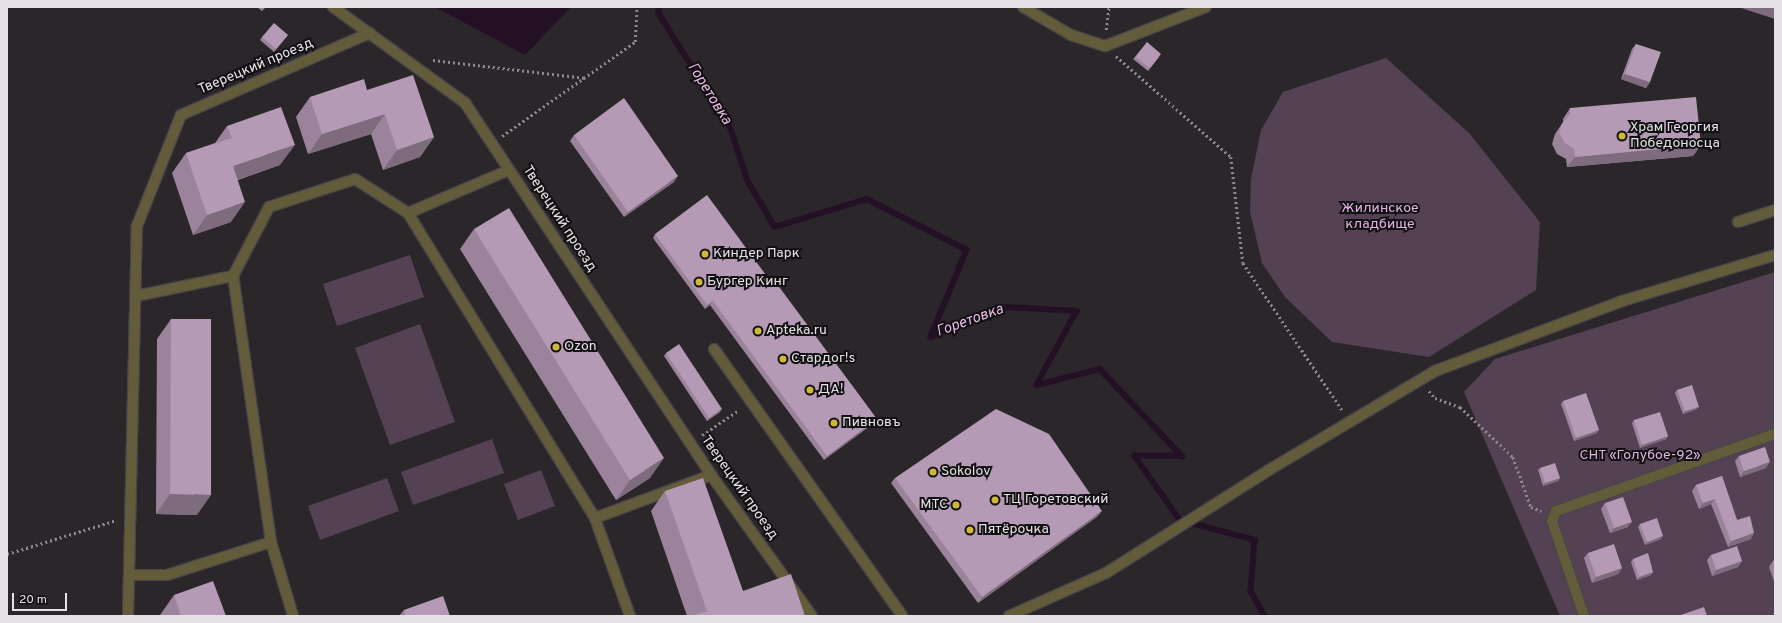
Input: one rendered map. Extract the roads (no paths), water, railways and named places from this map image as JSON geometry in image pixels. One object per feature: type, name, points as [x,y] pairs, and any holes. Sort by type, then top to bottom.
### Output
[{"type":"lane","points":[[333,7],[370,33]]},
{"type":"lane","points":[[1022,7],[1071,34],[1105,46],[1206,7]]},
{"type":"lane","name":"Тверецкий проезд","points":[[136,296],[137,226],[181,114],[370,33],[465,103],[690,444],[812,616]]},
{"type":"lane","points":[[408,213],[509,170]]},
{"type":"lane","points":[[293,616],[271,542],[232,276],[269,207],[354,179],[408,213],[595,518],[630,616]]},
{"type":"lane","points":[[1738,222],[1775,210]]},
{"type":"lane","points":[[1009,616],[1106,573],[1435,371],[1622,301],[1775,255]]},
{"type":"lane","points":[[128,616],[136,296],[232,276]]},
{"type":"lane","points":[[714,349],[902,616]]},
{"type":"lane","points":[[1584,616],[1554,526],[1553,516],[1561,508],[1775,434]]},
{"type":"lane","points":[[595,518],[711,475]]},
{"type":"lane","points":[[129,575],[167,575],[271,542]]},
{"type":"waterway","name":"Горетовка","points":[[660,7],[659,13],[677,43],[727,117],[748,181],[775,227],[867,199],[967,250],[931,337],[1007,307],[1077,311],[1037,385],[1100,369],[1182,456],[1135,456],[1180,520],[1255,540],[1251,591],[1265,616]]},
{"type":"place","name":"Храм Георгия Победоносца","points":[[1622,136]]},
{"type":"place","name":"Киндер Парк","points":[[705,254]]},
{"type":"place","name":"Бургер Кинг","points":[[699,282]]},
{"type":"place","name":"Apteka.ru","points":[[758,331]]},
{"type":"place","name":"Ozon","points":[[556,347]]},
{"type":"place","name":"Стардог!s","points":[[783,359]]},
{"type":"place","name":"ДА!","points":[[810,390]]},
{"type":"place","name":"Пивновъ","points":[[834,423]]},
{"type":"place","name":"Sokolov","points":[[933,472]]},
{"type":"place","name":"ТЦ Горетовский","points":[[995,500]]},
{"type":"place","name":"МТС","points":[[956,505]]},
{"type":"place","name":"Пятёрочка","points":[[970,530]]},
{"type":"park label","name":"Жилинское кладбище","points":[[1380,218]]},
{"type":"park label","name":"СНТ «Голубое-92»","points":[[1640,456]]}]
